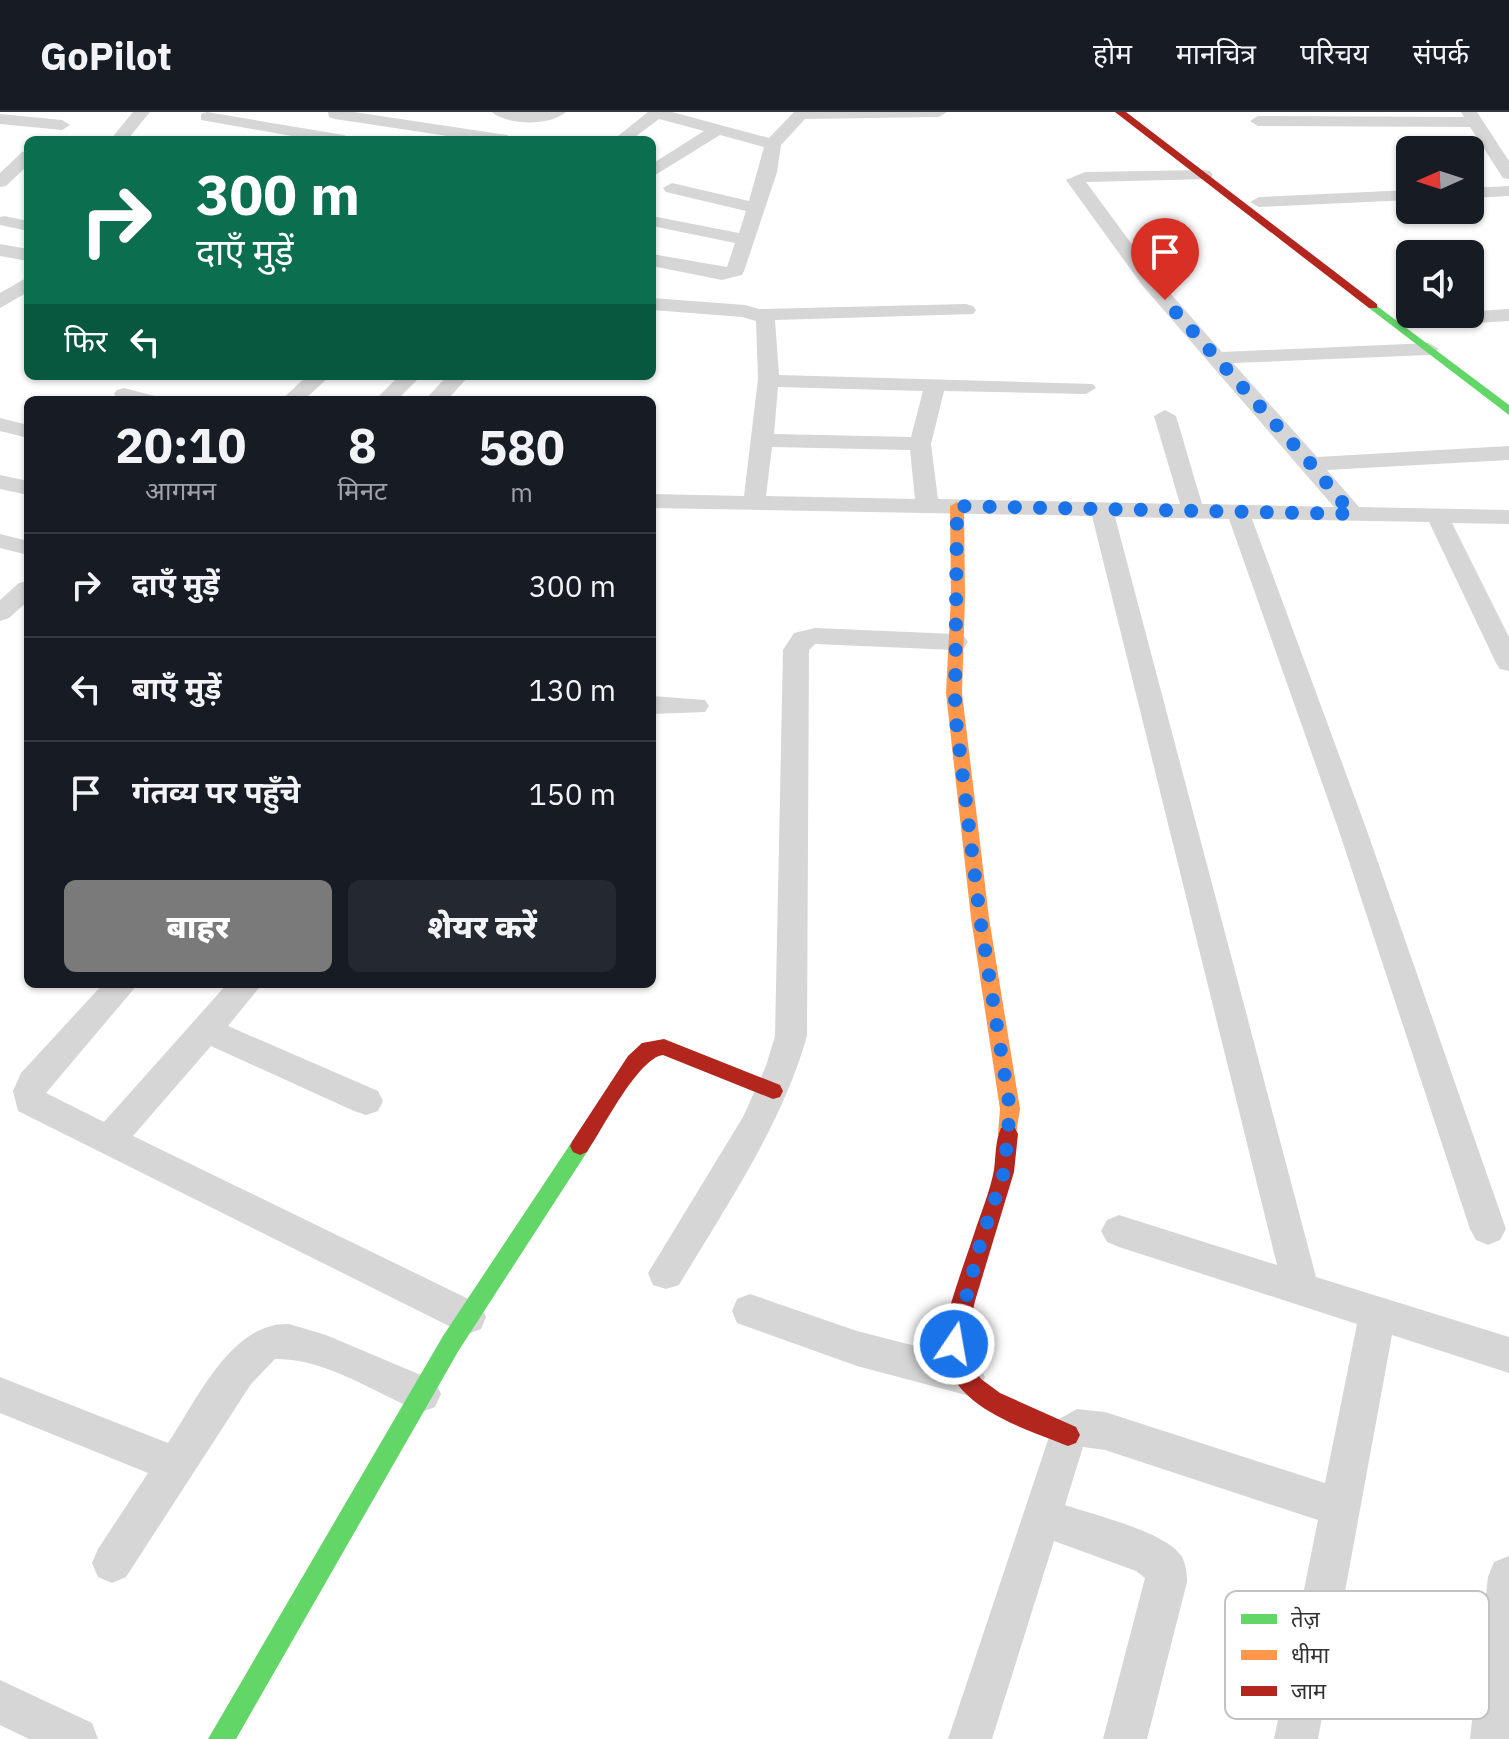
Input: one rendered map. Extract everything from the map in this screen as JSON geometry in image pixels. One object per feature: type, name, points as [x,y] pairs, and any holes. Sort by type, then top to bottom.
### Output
[{"type":"main road","points":[[1120,112],[1509,411]]},
{"type":"main road","points":[[1138,112],[1396,307]]},
{"type":"main road","points":[[1424,328],[1509,392]]},
{"type":"main road","points":[[957,506],[958,597],[954,693],[980,918],[1010,1109],[1004,1172],[981,1241],[954,1344],[973,1387],[992,1401],[1068,1435]]},
{"type":"main road","points":[[221,1739],[468,1317],[635,1062],[649,1049],[664,1047],[773,1091]]},
{"type":"street","points":[[50,136],[76,112]]},
{"type":"street","points":[[121,136],[142,112]]},
{"type":"street","points":[[500,112],[539,118],[558,112]]},
{"type":"street","points":[[626,136],[658,112],[773,144]]},
{"type":"street","points":[[656,261],[731,273],[738,268],[768,172],[773,144],[801,114],[939,112]]},
{"type":"street","points":[[335,114],[478,136]]},
{"type":"street","points":[[207,117],[320,136]]},
{"type":"street","points":[[1258,121],[1408,130],[1472,117],[1509,173]]},
{"type":"street","points":[[0,119],[62,125]]},
{"type":"street","points":[[656,169],[718,129]]},
{"type":"street","points":[[0,182],[24,160]]},
{"type":"street","points":[[1204,175],[1085,177],[1075,180],[1149,281],[1352,514]]},
{"type":"street","points":[[672,188],[755,208]]},
{"type":"street","points":[[1484,192],[1509,191]]},
{"type":"street","points":[[1259,202],[1396,196]]},
{"type":"street","points":[[4,221],[24,225]]},
{"type":"street","points":[[656,222],[746,240]]},
{"type":"street","points":[[0,250],[24,254]]},
{"type":"street","points":[[2,299],[24,285]]},
{"type":"street","points":[[656,304],[759,315],[966,310]]},
{"type":"street","points":[[754,504],[768,381],[770,326],[759,315]]},
{"type":"street","points":[[1484,317],[1509,315]]},
{"type":"street","points":[[1214,358],[1429,349]]},
{"type":"street","points":[[296,396],[315,380]]},
{"type":"street","points":[[389,396],[407,380]]},
{"type":"street","points":[[439,396],[455,380]]},
{"type":"street","points":[[768,381],[1086,388]]},
{"type":"street","points":[[927,505],[920,444],[935,385]]},
{"type":"street","points":[[124,394],[132,396]]},
{"type":"street","points":[[1165,416],[1193,511]]},
{"type":"street","points":[[762,440],[920,444]]},
{"type":"street","points":[[1311,464],[1509,453]]},
{"type":"street","points":[[0,482],[24,487]]},
{"type":"street","points":[[656,501],[1509,517]]},
{"type":"street","points":[[1102,509],[1276,1177],[1300,1287]]},
{"type":"street","points":[[1238,512],[1352,828],[1488,1229]]},
{"type":"street","points":[[1437,515],[1509,663]]},
{"type":"street","points":[[0,541],[24,547]]},
{"type":"street","points":[[666,1273],[773,1091],[784,1067],[791,1036],[796,650],[803,639],[815,636],[955,642]]},
{"type":"street","points":[[656,705],[696,706]]},
{"type":"street","points":[[119,988],[29,1091],[30,1101],[468,1317]]},
{"type":"street","points":[[108,1141],[243,988]]},
{"type":"street","points":[[206,1030],[366,1101]]},
{"type":"street","points":[[1119,1231],[1509,1355]]},
{"type":"street","points":[[750,1311],[823,1339],[898,1362],[966,1377]]},
{"type":"street","points":[[1323,1591],[1378,1311]]},
{"type":"street","points":[[112,1563],[238,1371],[257,1348],[275,1340],[299,1343],[422,1394]]},
{"type":"street","points":[[0,1395],[176,1465]]},
{"type":"street","points":[[970,1739],[1068,1435],[1077,1428],[1105,1431],[1339,1507]]},
{"type":"street","points":[[1042,1517],[1149,1555],[1166,1569],[1166,1582],[1125,1739]]},
{"type":"street","points":[[1492,1739],[1509,1577]]},
{"type":"street","points":[[0,1702],[76,1739]]},
{"type":"street","points":[[1296,1739],[1300,1719]]},
{"type":"traffic: fast","points":[[1373,306],[1509,411]]},
{"type":"traffic: fast","points":[[221,1739],[451,1343],[580,1146]]},
{"type":"traffic: slow","points":[[957,506],[958,597],[954,693],[980,918],[1010,1109],[1008,1134]]},
{"type":"traffic: jam","points":[[1120,112],[1373,306]]},
{"type":"traffic: jam","points":[[580,1146],[635,1062],[649,1049],[664,1047],[773,1091]]},
{"type":"traffic: jam","points":[[1008,1134],[1004,1172],[964,1301],[954,1344],[960,1367],[973,1387],[992,1401],[1068,1435]]},
{"type":"route","points":[[954,1344],[981,1241],[1004,1172],[1010,1109],[980,918],[955,712],[957,506],[1352,514],[1165,300]]}]
